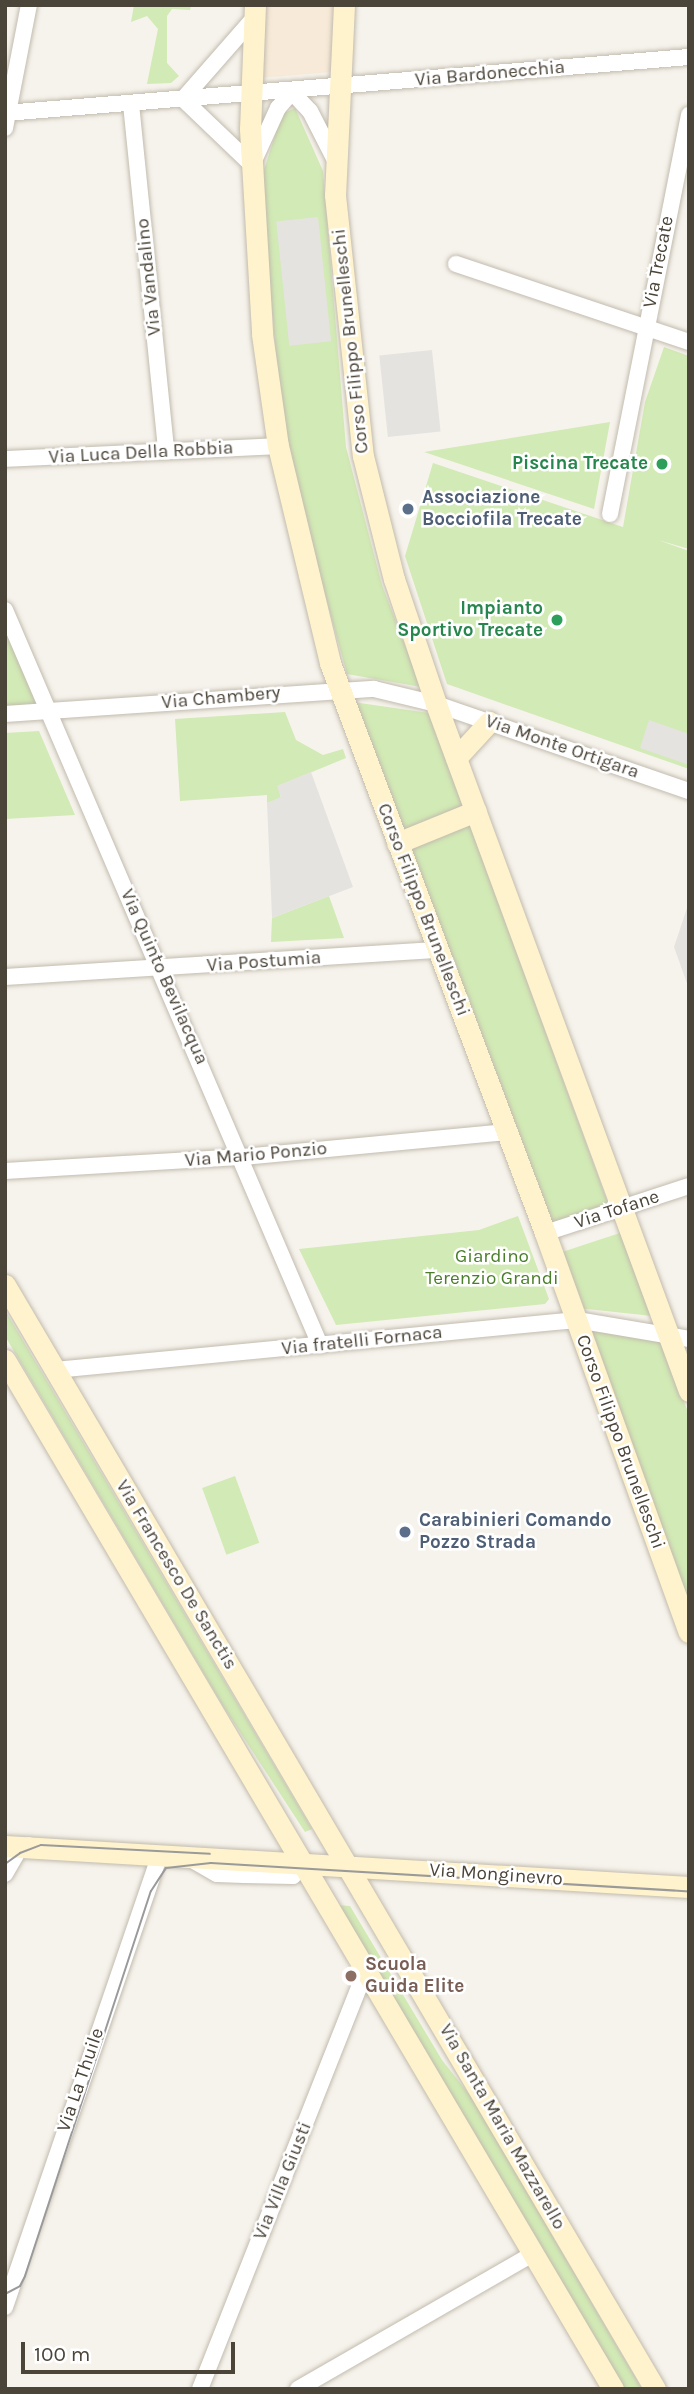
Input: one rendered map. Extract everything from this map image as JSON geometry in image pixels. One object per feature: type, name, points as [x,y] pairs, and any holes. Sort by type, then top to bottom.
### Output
[{"type":"street","points":[[29,5],[6,118],[183,99],[292,92]]},
{"type":"street","name":"Corso Filippo Brunelleschi","points":[[344,5],[335,160],[360,441],[394,579],[436,704],[689,1391]]},
{"type":"street","name":"Corso Filippo Brunelleschi","points":[[255,12],[251,165],[262,334],[278,446],[339,689],[545,1233],[689,1632]]},
{"type":"street","name":"Corso Filippo Brunelleschi","points":[[183,99],[255,12]]},
{"type":"street","name":"Via Bardonecchia","points":[[292,92],[689,57]]},
{"type":"street","name":"Corso Filippo Brunelleschi","points":[[251,165],[278,108],[292,92],[310,111],[335,160]]},
{"type":"street","points":[[183,99],[251,165]]},
{"type":"street","name":"Via Vandalino","points":[[131,104],[166,451]]},
{"type":"street","name":"Via Trecate","points":[[610,514],[689,115]]},
{"type":"street","name":"Via Trecate","points":[[456,264],[646,327]]},
{"type":"street","points":[[646,327],[689,342]]},
{"type":"street","name":"Via Luca Della Robbia","points":[[5,459],[278,446]]},
{"type":"street","name":"Via Quinto Bevilacqua","points":[[5,610],[243,1157],[320,1345]]},
{"type":"street","name":"Via Chambery","points":[[5,714],[339,689],[397,692],[436,704]]},
{"type":"street","name":"Via Monte Ortigara","points":[[436,704],[689,791]]},
{"type":"street","points":[[456,758],[489,722]]},
{"type":"street","points":[[397,843],[476,811]]},
{"type":"street","name":"Via Postumia","points":[[5,977],[439,950]]},
{"type":"street","name":"Via Mario Ponzio","points":[[5,1171],[243,1157],[507,1132]]},
{"type":"street","name":"Via Tofane","points":[[545,1233],[689,1186]]},
{"type":"street","name":"Via Francesco De Sanctis","points":[[5,1285],[348,1866]]},
{"type":"street","name":"Via fratelli Fornaca","points":[[55,1370],[577,1320],[668,1333],[689,1339]]},
{"type":"street","name":"Via Francesco De Sanctis","points":[[8,1369],[303,1864]]},
{"type":"street","name":"Via Monginevro","points":[[13,1847],[42,1840],[132,1843],[186,1857]]},
{"type":"street","points":[[5,1874],[13,1847]]},
{"type":"street","name":"Via Monginevro","points":[[13,1847],[689,1887]]},
{"type":"street","name":"Via La Thuile","points":[[7,2296],[160,1855]]},
{"type":"street","name":"Via Santa Maria Mazzarello","points":[[303,1864],[613,2389]]},
{"type":"street","name":"Via Santa Maria Mazzarello","points":[[348,1866],[655,2389]]},
{"type":"street","name":"Via Villa Giusti","points":[[200,2389],[359,1987],[368,1975]]},
{"type":"street","name":"Via Santa Maria Mazzarello","points":[[298,2389],[533,2253]]},
{"type":"shaded area","points":[[264,5],[338,5],[331,72],[260,78]]},
{"type":"shaded area","points":[[318,217],[331,341],[289,346],[276,221]]},
{"type":"shaded area","points":[[432,350],[441,432],[388,437],[379,356]]},
{"type":"shaded area","points":[[649,720],[689,734],[689,765],[640,748]]},
{"type":"shaded area","points":[[311,772],[353,887],[272,918],[267,803],[281,797],[277,786]]},
{"type":"shaded area","points":[[689,902],[689,989],[674,947]]},
{"type":"green space","points":[[134,5],[191,5],[190,10],[172,9],[167,16],[167,63],[179,76],[171,83],[147,84],[158,29],[147,16],[131,22]]},
{"type":"green space","points":[[295,108],[323,171],[346,447],[382,585],[421,687],[347,674],[285,450],[260,182],[282,114]]},
{"type":"green space","name":"Impianto Sportivo Trecate","points":[[664,347],[689,356],[689,549],[658,540],[689,551],[689,769],[447,684],[405,556],[433,463],[623,527],[645,402]]},
{"type":"green space","points":[[610,422],[594,509],[424,452]]},
{"type":"green space","points":[[5,610],[48,712],[5,714]]},
{"type":"green space","points":[[353,702],[429,713],[609,1206],[554,1227]]},
{"type":"green space","points":[[285,712],[296,740],[323,755],[343,749],[346,758],[278,786],[281,798],[267,803],[267,795],[180,801],[175,719]]},
{"type":"green space","points":[[39,731],[75,815],[5,819],[5,733]]},
{"type":"green space","points":[[329,896],[344,938],[271,942],[272,918]]},
{"type":"green space","name":"Giardino Terenzio Grandi","points":[[518,1216],[549,1299],[545,1304],[336,1325],[299,1249],[479,1230]]},
{"type":"green space","points":[[620,1233],[652,1316],[578,1308],[556,1254]]},
{"type":"green space","points":[[5,1310],[312,1829],[305,1832],[223,1706],[5,1336]]},
{"type":"green space","points":[[587,1329],[662,1342],[689,1415],[689,1608]]},
{"type":"green space","points":[[235,1476],[259,1543],[226,1555],[202,1488]]},
{"type":"green space","points":[[337,1905],[350,1906],[442,2060],[472,2098],[642,2389],[622,2389]]},
{"type":"tram line","points":[[5,1864],[20,1853],[41,1845],[210,1854]]},
{"type":"tram line","points":[[5,2294],[20,2286],[25,2276],[151,1891],[166,1868],[211,1863],[689,1891]]},
{"type":"place","name":"Piscina Trecate","points":[[662,464]]},
{"type":"place","name":"Associazione Bocciofila Trecate","points":[[408,509]]},
{"type":"place","name":"Impianto Sportivo Trecate","points":[[557,620]]},
{"type":"place","name":"Carabinieri Comando Pozzo Strada","points":[[405,1532]]},
{"type":"place","name":"Scuola Guida Elite","points":[[351,1976]]}]
